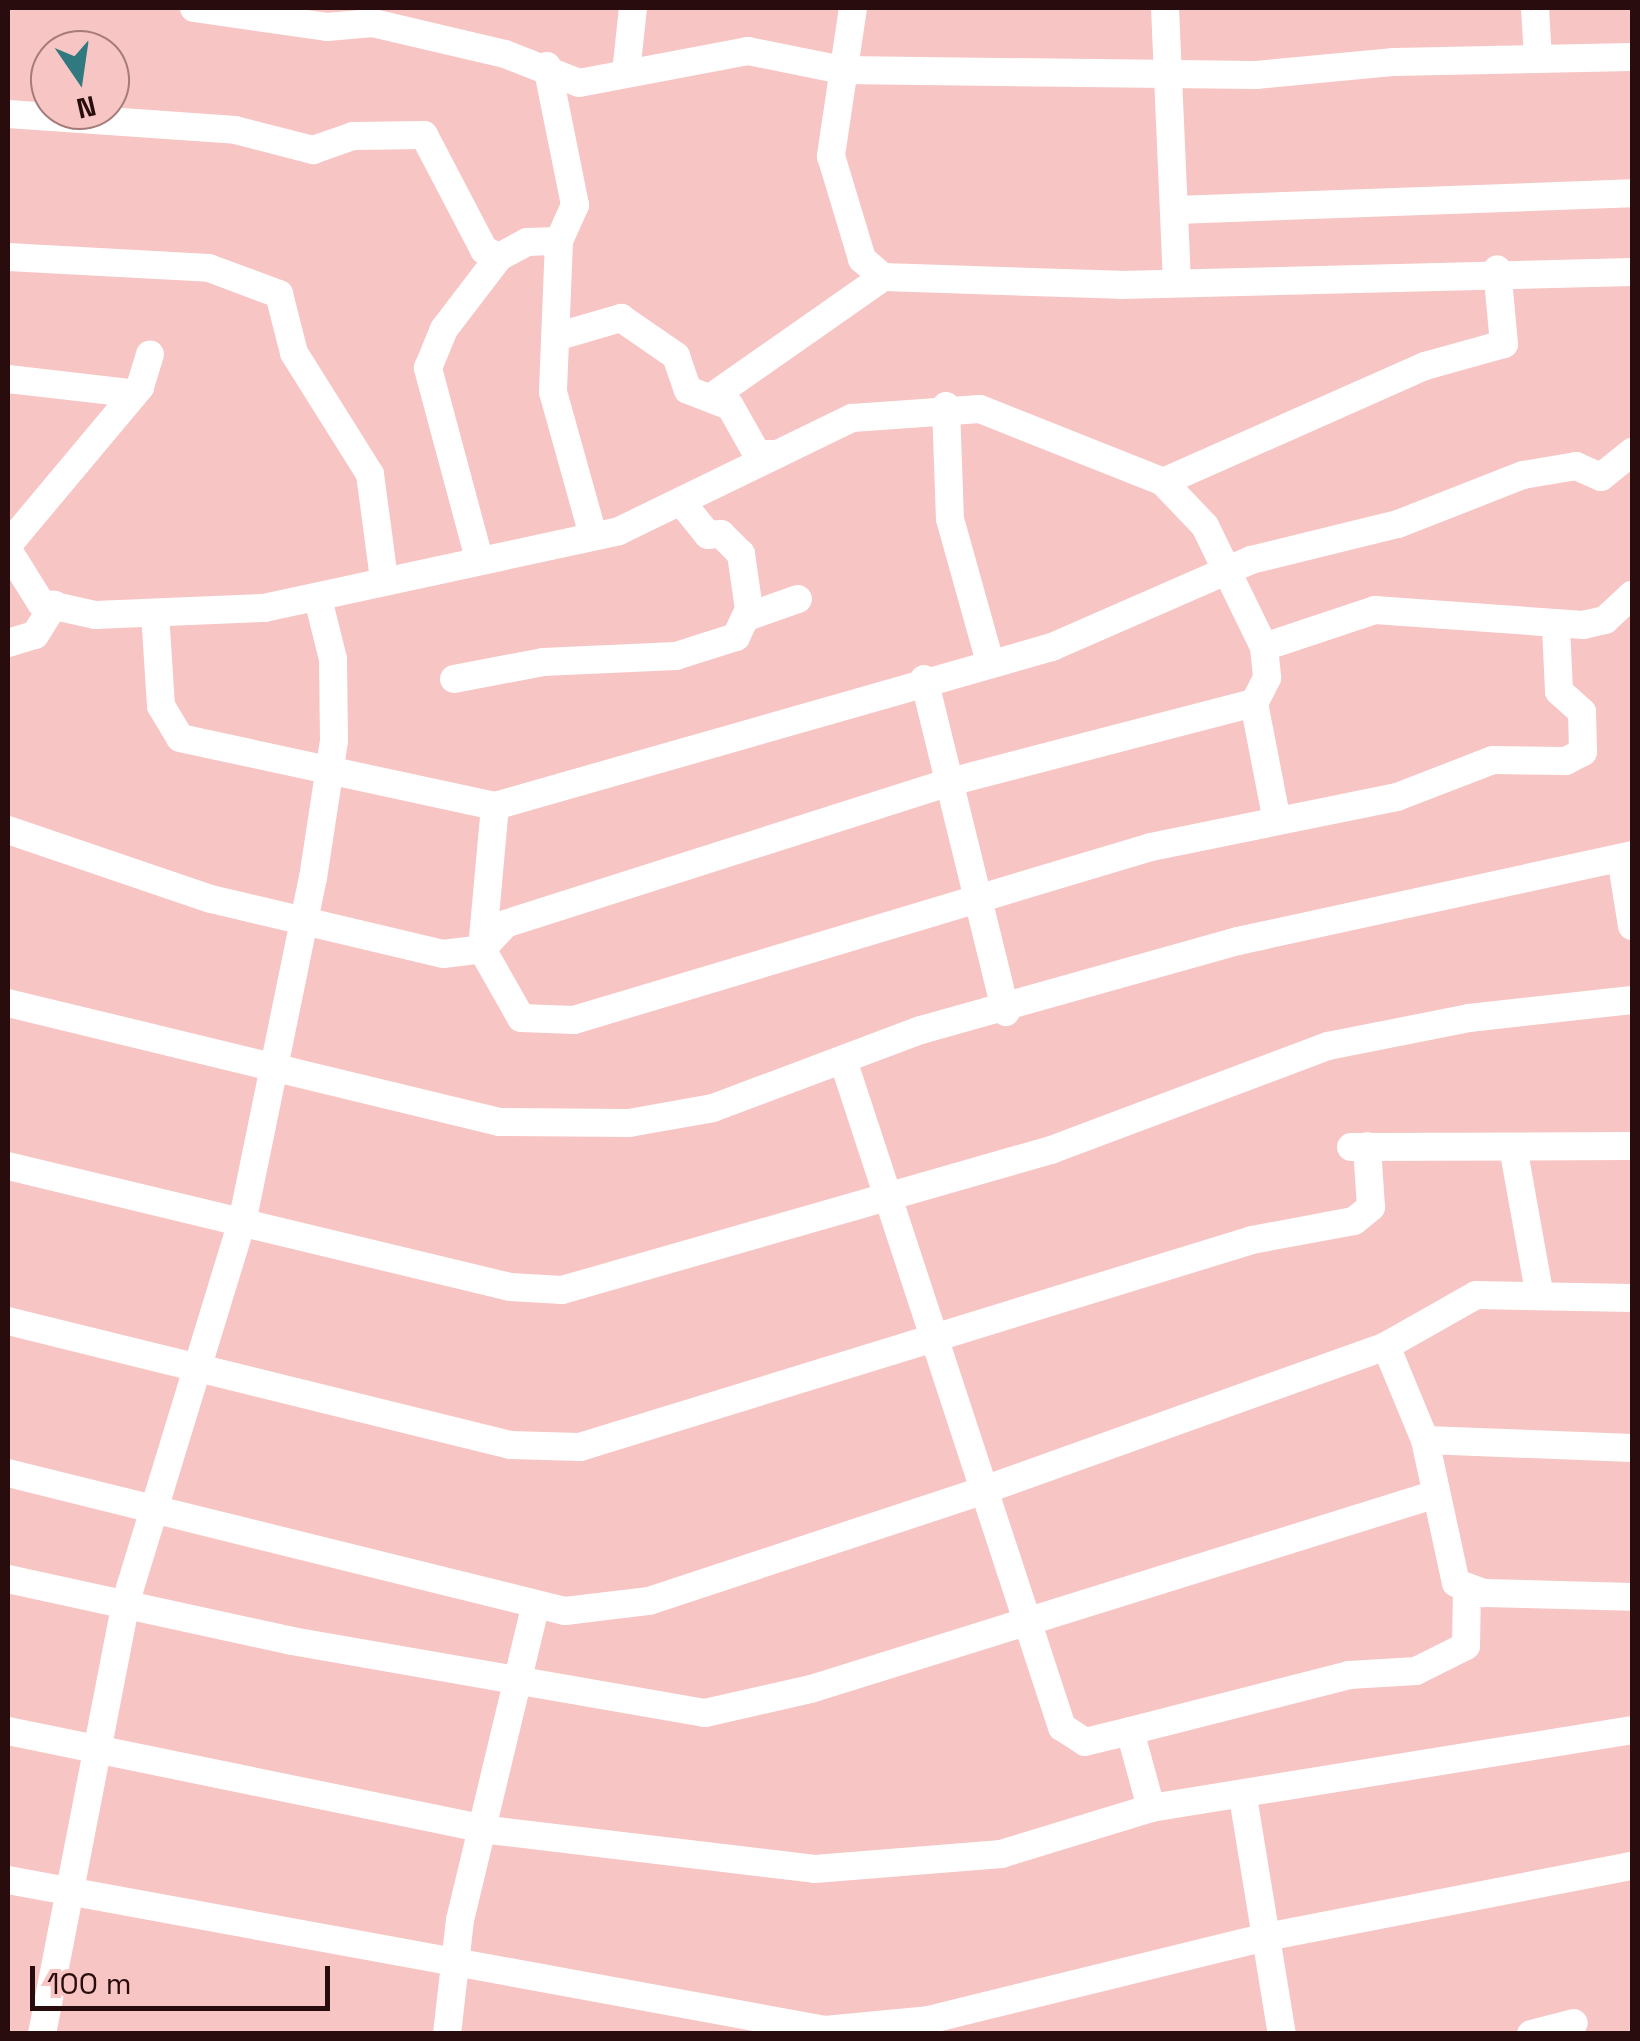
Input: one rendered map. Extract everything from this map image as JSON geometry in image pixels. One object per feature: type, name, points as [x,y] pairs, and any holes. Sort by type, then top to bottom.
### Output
[{"type":"street","points":[[194,8],[326,27],[373,23],[547,66],[579,83],[748,51],[842,70],[1172,68],[1256,76],[1538,59],[1632,58]]},
{"type":"street","points":[[626,73],[632,8]]},
{"type":"street","points":[[854,8],[831,156],[862,258],[884,277]]},
{"type":"street","points":[[1165,8],[1172,68],[1176,282]]},
{"type":"street","points":[[1535,8],[1538,59]]},
{"type":"street","points":[[547,66],[574,205],[559,241],[559,336]]},
{"type":"street","points":[[8,114],[235,130],[313,150],[353,136],[424,135],[462,213],[499,258]]},
{"type":"street","points":[[1176,210],[1632,193]]},
{"type":"street","points":[[478,554],[428,368],[444,328],[499,258],[527,242],[559,241]]},
{"type":"street","points":[[8,258],[209,268],[279,294],[294,353],[370,474],[390,570],[384,578]]},
{"type":"street","points":[[1163,482],[1425,366],[1504,344],[1497,269]]},
{"type":"street","points":[[593,535],[554,392],[550,342],[621,318],[676,356],[688,390],[700,400],[716,394],[884,277],[1176,282],[1497,269],[1632,272]]},
{"type":"street","points":[[150,354],[130,393],[54,498],[8,548],[30,594],[95,616],[318,599],[478,554],[593,535],[684,505],[775,454],[852,418],[946,406],[1015,419],[1163,482],[1205,526],[1264,647],[1267,678],[1254,703],[1276,816]]},
{"type":"street","points":[[8,379],[130,393]]},
{"type":"street","points":[[716,394],[757,454],[775,454]]},
{"type":"street","points":[[946,406],[950,519],[990,662]]},
{"type":"street","points":[[156,613],[168,731],[496,806],[661,764],[924,679],[1117,624],[1224,571],[1398,524],[1554,467],[1601,478],[1632,452]]},
{"type":"street","points":[[454,678],[543,662],[676,656],[736,637],[747,617],[736,544],[708,535],[684,505]]},
{"type":"street","points":[[1264,647],[1375,610],[1556,627],[1605,620],[1632,595]]},
{"type":"street","points":[[42,2034],[76,1894],[104,1752],[126,1602],[152,1507],[202,1367],[244,1218],[267,1073],[333,770],[332,659],[318,599]]},
{"type":"street","points":[[747,617],[798,599]]},
{"type":"street","points":[[8,643],[35,635],[54,604]]},
{"type":"street","points":[[496,806],[482,949],[521,1018],[574,1020],[976,893],[1276,816],[1397,797],[1493,760],[1583,752],[1582,712],[1559,691],[1551,658],[1556,627]]},
{"type":"street","points":[[924,679],[1006,1012]]},
{"type":"street","points":[[8,830],[211,899],[443,954],[482,949],[505,924],[950,782],[1254,703]]},
{"type":"street","points":[[8,1003],[267,1073],[499,1122],[577,1125],[713,1108],[845,1066],[921,1030],[1006,1012],[1402,898],[1627,857],[1632,926]]},
{"type":"street","points":[[8,1166],[244,1218],[510,1287],[562,1290],[1051,1150],[1328,1046],[1469,1018],[1632,1000]]},
{"type":"street","points":[[845,1066],[892,1196],[934,1335],[1069,1739],[1130,1731],[1349,1675],[1416,1671],[1466,1646],[1466,1591]]},
{"type":"street","points":[[8,1321],[510,1445],[580,1447],[1252,1240],[1354,1221],[1371,1207],[1359,1146],[1632,1146]]},
{"type":"street","points":[[1513,1147],[1540,1292]]},
{"type":"street","points":[[8,1473],[535,1607],[649,1601],[987,1489],[1386,1346],[1452,1302],[1499,1289],[1632,1298]]},
{"type":"street","points":[[1386,1346],[1425,1440],[1433,1494],[1456,1583],[1466,1591],[1632,1597]]},
{"type":"street","points":[[1425,1440],[1632,1448]]},
{"type":"street","points":[[8,1579],[523,1684],[705,1712],[743,1709],[1433,1494]]},
{"type":"street","points":[[447,2034],[460,1920],[489,1830],[523,1684],[535,1607]]},
{"type":"street","points":[[8,1731],[489,1830],[843,1868],[1001,1854],[1150,1808],[1243,1797],[1393,1762],[1632,1730]]},
{"type":"street","points":[[1130,1731],[1150,1808]]},
{"type":"street","points":[[1243,1797],[1282,2034]]},
{"type":"street","points":[[8,1880],[457,1968],[784,2026],[866,2029],[1044,1996],[1266,1937],[1632,1866]]},
{"type":"street","points":[[1531,2034],[1574,2023]]}]
